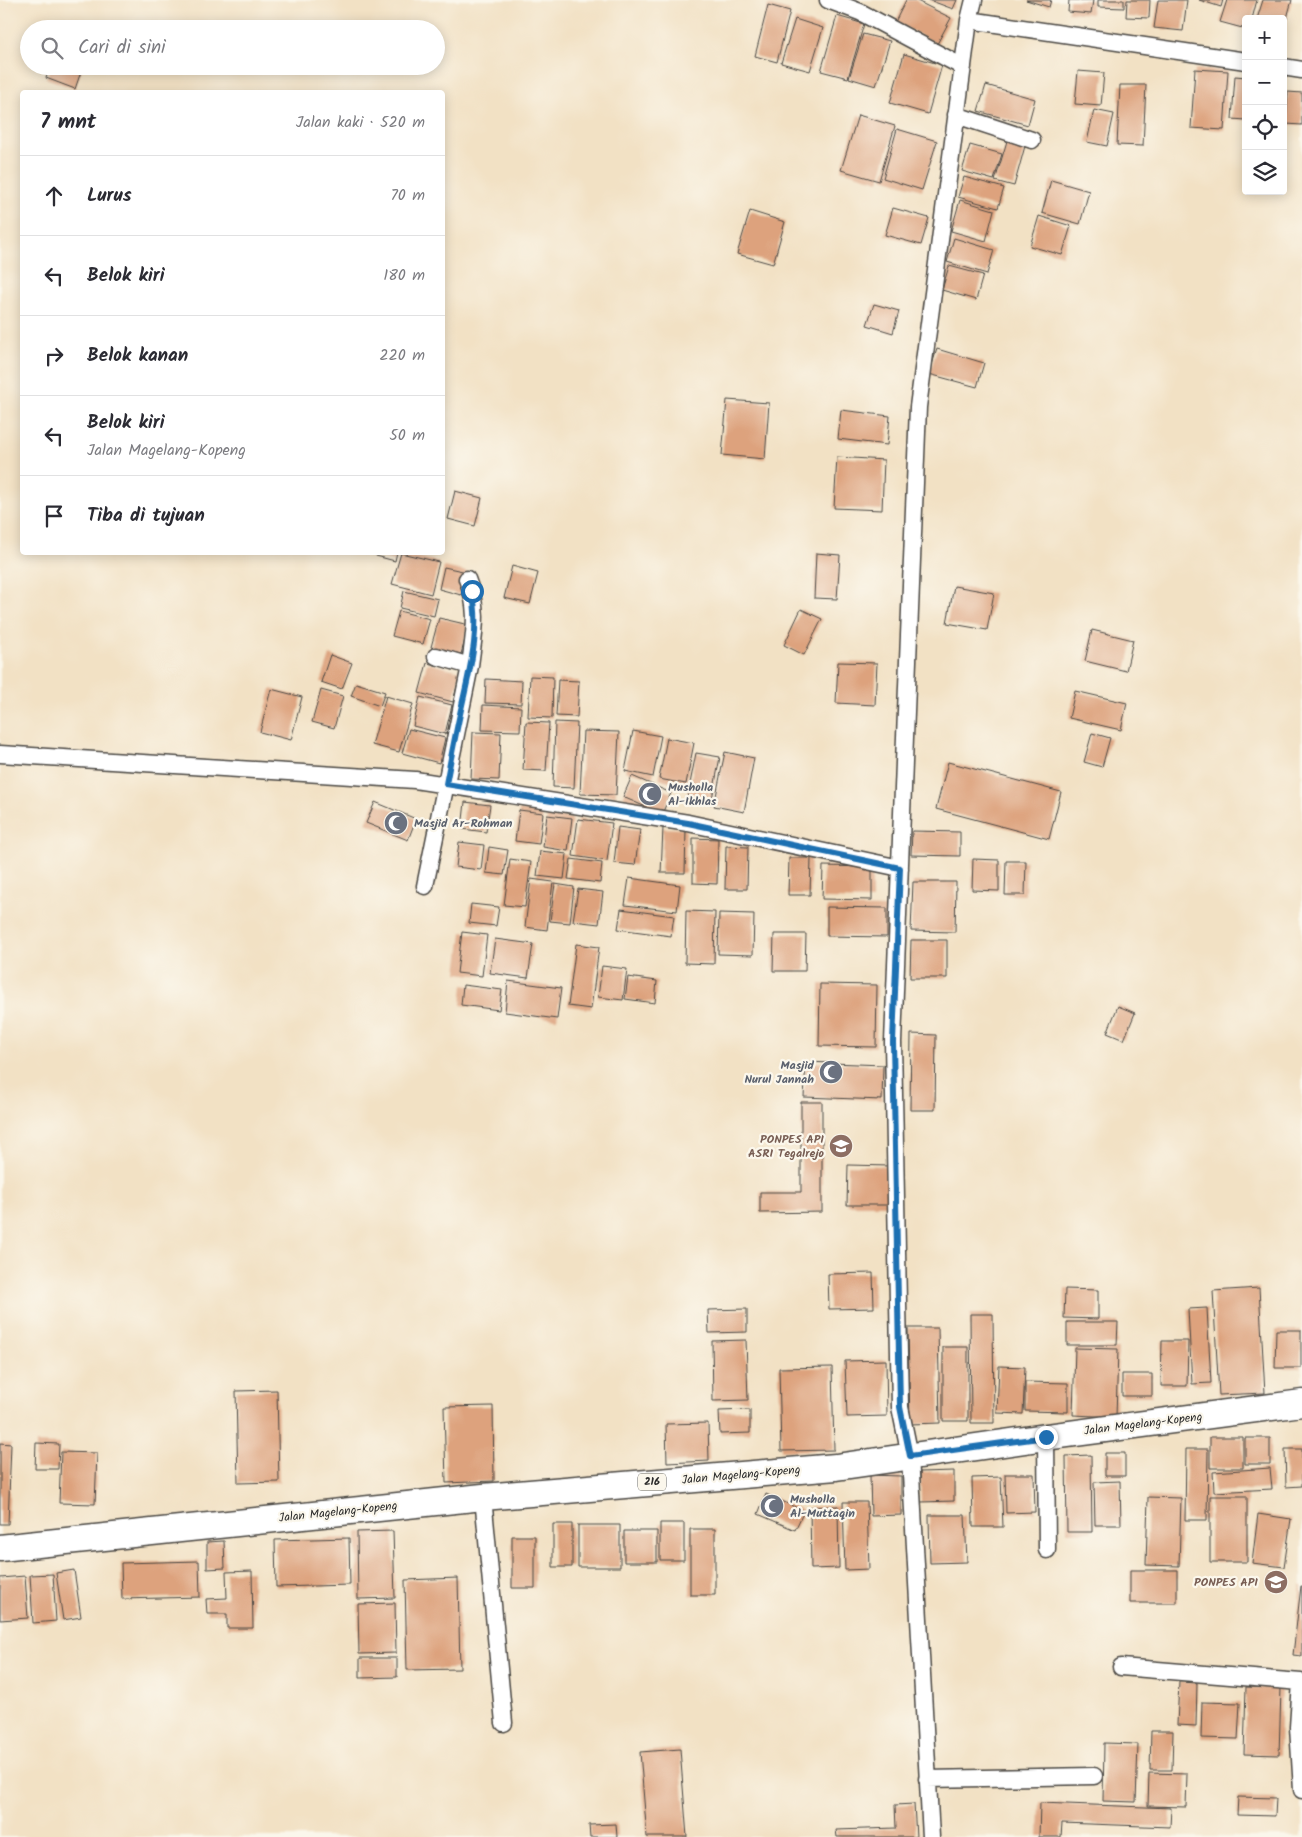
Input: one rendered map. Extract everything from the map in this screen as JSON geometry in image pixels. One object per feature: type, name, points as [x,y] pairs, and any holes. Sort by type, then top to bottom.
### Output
[{"type":"main road","name":"Jalan Magelang-Kopeng","points":[[0,1548],[483,1497],[836,1467],[1302,1403]]},
{"type":"street","points":[[828,0],[860,12],[963,67]]},
{"type":"street","points":[[930,1837],[910,1456],[900,1407],[893,1042],[918,407],[969,20],[974,0]]},
{"type":"street","points":[[969,20],[1242,60]]},
{"type":"street","points":[[1287,68],[1302,70]]},
{"type":"street","points":[[956,115],[1032,140]]},
{"type":"street","points":[[425,886],[470,666],[476,610],[467,578]]},
{"type":"street","points":[[436,656],[470,666]]},
{"type":"street","points":[[0,754],[415,780],[688,823],[900,868]]},
{"type":"street","points":[[1046,1437],[1047,1550]]},
{"type":"street","points":[[483,1497],[504,1723]]},
{"type":"street","points":[[1121,1667],[1301,1682],[1298,1727],[1302,1790]]},
{"type":"street","points":[[927,1779],[1094,1776]]},
{"type":"building","points":[[906,0],[915,0],[951,18],[937,44],[895,22]]},
{"type":"building","points":[[929,0],[957,0],[953,9]]},
{"type":"building","points":[[1026,0],[1051,0],[1049,7]]},
{"type":"building","points":[[1069,0],[1093,0],[1091,14],[1068,12]]},
{"type":"building","points":[[1098,0],[1124,0],[1124,8],[1098,7]]},
{"type":"building","points":[[1127,0],[1150,0],[1149,18],[1126,17]]},
{"type":"building","points":[[1158,0],[1187,0],[1183,31],[1154,28]]},
{"type":"building","points":[[1199,0],[1223,0],[1221,7]]},
{"type":"building","points":[[1227,0],[1257,0],[1253,15],[1242,15],[1242,28],[1220,22]]},
{"type":"building","points":[[1263,0],[1292,0],[1287,18],[1287,15],[1258,15]]},
{"type":"building","points":[[768,5],[790,11],[777,62],[755,56]]},
{"type":"building","points":[[837,16],[864,24],[848,78],[821,71]]},
{"type":"building","points":[[795,19],[823,28],[810,71],[781,63]]},
{"type":"building","points":[[863,34],[890,41],[876,86],[849,78]]},
{"type":"building","points":[[904,54],[942,65],[928,114],[890,103]]},
{"type":"building","points":[[1195,69],[1228,71],[1224,130],[1191,128]]},
{"type":"building","points":[[1078,71],[1104,73],[1101,106],[1075,104]]},
{"type":"building","points":[[47,75],[80,75],[75,89],[46,78]]},
{"type":"building","points":[[1235,76],[1242,77],[1242,120],[1232,119]]},
{"type":"building","points":[[986,85],[1035,99],[1028,125],[978,111]]},
{"type":"building","points":[[1120,85],[1146,85],[1143,146],[1117,145]]},
{"type":"building","points":[[1288,92],[1302,93],[1302,125],[1287,124]]},
{"type":"building","points":[[1094,110],[1114,114],[1107,146],[1087,142]]},
{"type":"building","points":[[858,115],[895,126],[879,181],[841,170]]},
{"type":"building","points":[[897,129],[937,141],[922,190],[883,178]]},
{"type":"building","points":[[1007,141],[1025,146],[1014,186],[995,181]]},
{"type":"building","points":[[970,145],[1002,154],[994,180],[962,171]]},
{"type":"building","points":[[964,177],[1004,188],[998,208],[958,197]]},
{"type":"building","points":[[1051,180],[1089,191],[1080,224],[1042,213]]},
{"type":"building","points":[[960,200],[994,210],[986,241],[951,231]]},
{"type":"building","points":[[893,208],[929,218],[921,245],[885,235]]},
{"type":"building","points":[[750,211],[785,222],[773,264],[737,254]]},
{"type":"building","points":[[1039,216],[1071,226],[1062,255],[1030,246]]},
{"type":"building","points":[[954,238],[994,250],[987,274],[947,262]]},
{"type":"building","points":[[949,266],[983,275],[976,300],[942,290]]},
{"type":"building","points":[[874,304],[899,311],[893,333],[867,325]]},
{"type":"building","points":[[937,349],[984,363],[977,387],[929,374]]},
{"type":"building","points":[[727,400],[769,403],[765,459],[722,455]]},
{"type":"building","points":[[841,410],[890,416],[887,445],[838,439]]},
{"type":"building","points":[[837,457],[884,460],[882,510],[834,508]]},
{"type":"building","points":[[455,491],[482,498],[475,526],[448,519]]},
{"type":"building","points":[[816,553],[840,555],[837,599],[814,598]]},
{"type":"building","points":[[376,555],[396,555],[395,561]]},
{"type":"building","points":[[400,555],[409,555],[439,562],[431,594],[392,584]]},
{"type":"building","points":[[512,566],[538,573],[530,604],[504,598]]},
{"type":"building","points":[[444,567],[467,572],[461,595],[439,589]]},
{"type":"building","points":[[954,586],[994,593],[987,630],[947,623]]},
{"type":"building","points":[[404,591],[438,599],[434,616],[400,608]]},
{"type":"building","points":[[801,609],[822,619],[804,655],[784,645]]},
{"type":"building","points":[[399,611],[430,619],[423,644],[392,636]]},
{"type":"building","points":[[439,618],[469,625],[461,654],[431,647]]},
{"type":"building","points":[[1092,630],[1133,640],[1126,671],[1085,661]]},
{"type":"building","points":[[330,655],[352,663],[342,689],[321,682]]},
{"type":"building","points":[[838,662],[877,663],[875,705],[836,703]]},
{"type":"building","points":[[427,663],[461,671],[453,702],[419,693]]},
{"type":"building","points":[[530,676],[553,677],[552,718],[528,717]]},
{"type":"building","points":[[486,679],[522,681],[521,704],[485,703]]},
{"type":"building","points":[[558,680],[579,681],[577,717],[556,716]]},
{"type":"building","points":[[356,683],[385,692],[380,706],[351,696]]},
{"type":"building","points":[[271,689],[302,697],[291,740],[260,732]]},
{"type":"building","points":[[321,690],[343,696],[334,728],[312,722]]},
{"type":"building","points":[[1075,691],[1127,703],[1121,730],[1069,718]]},
{"type":"building","points":[[386,696],[413,704],[399,752],[372,745]]},
{"type":"building","points":[[420,697],[452,705],[445,734],[413,726]]},
{"type":"building","points":[[483,705],[521,707],[520,731],[482,730]]},
{"type":"building","points":[[526,722],[549,723],[546,771],[523,770]]},
{"type":"building","points":[[555,722],[577,723],[574,788],[553,787]]},
{"type":"building","points":[[409,729],[445,738],[439,763],[402,753]]},
{"type":"building","points":[[583,731],[619,732],[616,795],[580,794]]},
{"type":"building","points":[[633,731],[661,736],[653,777],[625,771]]},
{"type":"building","points":[[473,732],[501,733],[499,780],[471,779]]},
{"type":"building","points":[[1092,733],[1110,738],[1102,767],[1084,762]]},
{"type":"building","points":[[667,738],[694,743],[686,784],[659,779]]},
{"type":"building","points":[[725,752],[754,758],[744,812],[714,806]]},
{"type":"building","points":[[696,753],[720,757],[711,804],[687,799]]},
{"type":"building","points":[[948,762],[1061,792],[1049,839],[936,809]]},
{"type":"building","points":[[632,776],[671,793],[662,814],[623,797]]},
{"type":"building","points":[[375,802],[416,819],[408,840],[366,823]]},
{"type":"building","points":[[465,802],[490,805],[486,832],[462,829]]},
{"type":"building","points":[[519,810],[543,813],[539,844],[515,841]]},
{"type":"building","points":[[547,815],[572,818],[568,851],[543,847]]},
{"type":"building","points":[[578,819],[612,823],[607,861],[573,856]]},
{"type":"building","points":[[618,827],[640,830],[635,865],[614,863]]},
{"type":"building","points":[[663,828],[686,829],[685,873],[661,873]]},
{"type":"building","points":[[912,831],[960,832],[960,856],[911,855]]},
{"type":"building","points":[[693,838],[718,839],[717,884],[693,883]]},
{"type":"building","points":[[459,842],[484,845],[481,870],[456,867]]},
{"type":"building","points":[[726,846],[748,847],[747,889],[725,889]]},
{"type":"building","points":[[489,847],[508,850],[504,875],[486,873]]},
{"type":"building","points":[[540,851],[567,854],[564,879],[537,876]]},
{"type":"building","points":[[789,858],[811,858],[810,895],[788,895]]},
{"type":"building","points":[[510,859],[531,862],[525,907],[504,905]]},
{"type":"building","points":[[571,859],[602,863],[600,883],[568,879]]},
{"type":"building","points":[[973,859],[999,860],[999,891],[972,890]]},
{"type":"building","points":[[1006,861],[1026,861],[1025,895],[1005,895]]},
{"type":"building","points":[[823,866],[872,867],[872,900],[822,899]]},
{"type":"building","points":[[629,878],[680,885],[677,911],[625,905]]},
{"type":"building","points":[[531,879],[553,882],[547,930],[525,927]]},
{"type":"building","points":[[913,882],[956,882],[955,932],[911,931]]},
{"type":"building","points":[[555,884],[574,887],[570,923],[550,921]]},
{"type":"building","points":[[578,889],[603,892],[599,924],[573,921]]},
{"type":"building","points":[[471,904],[499,907],[496,926],[469,923]]},
{"type":"building","points":[[827,907],[887,908],[887,937],[827,936]]},
{"type":"building","points":[[621,909],[674,916],[671,936],[618,929]]},
{"type":"building","points":[[686,911],[715,912],[714,964],[685,963]]},
{"type":"building","points":[[719,913],[754,914],[753,955],[718,954]]},
{"type":"building","points":[[462,932],[487,935],[482,976],[457,973]]},
{"type":"building","points":[[774,934],[806,934],[805,971],[773,971]]},
{"type":"building","points":[[495,939],[533,944],[528,978],[490,973]]},
{"type":"building","points":[[911,940],[947,940],[947,978],[910,978]]},
{"type":"building","points":[[576,944],[599,947],[591,1009],[568,1006]]},
{"type":"building","points":[[602,966],[627,969],[623,1000],[598,997]]},
{"type":"building","points":[[628,977],[657,981],[655,1003],[625,999]]},
{"type":"building","points":[[508,981],[561,988],[557,1019],[505,1012]]},
{"type":"building","points":[[820,984],[877,985],[876,1047],[819,1046]]},
{"type":"building","points":[[463,985],[502,990],[499,1010],[461,1005]]},
{"type":"building","points":[[1118,1006],[1135,1013],[1124,1040],[1107,1033]]},
{"type":"building","points":[[911,1034],[936,1035],[935,1110],[910,1110]]},
{"type":"building","points":[[806,1062],[883,1065],[882,1100],[804,1097]]},
{"type":"building","points":[[801,1102],[822,1102],[822,1212],[760,1213],[760,1192],[801,1192]]},
{"type":"building","points":[[848,1165],[890,1166],[889,1205],[847,1205]]},
{"type":"building","points":[[873,1273],[874,1308],[829,1309],[828,1274]]},
{"type":"building","points":[[1259,1288],[1265,1393],[1219,1395],[1213,1291]]},
{"type":"building","points":[[1065,1289],[1098,1290],[1098,1319],[1064,1318]]},
{"type":"building","points":[[1207,1308],[1211,1383],[1192,1384],[1188,1309]]},
{"type":"building","points":[[747,1309],[747,1332],[709,1333],[708,1310]]},
{"type":"building","points":[[970,1314],[993,1314],[994,1423],[971,1423]]},
{"type":"building","points":[[1067,1322],[1118,1322],[1117,1345],[1067,1345]]},
{"type":"building","points":[[908,1328],[938,1328],[940,1423],[910,1424]]},
{"type":"building","points":[[1276,1330],[1301,1330],[1301,1368],[1275,1368]]},
{"type":"building","points":[[746,1340],[748,1400],[713,1401],[712,1341]]},
{"type":"building","points":[[1162,1341],[1188,1341],[1187,1386],[1161,1386]]},
{"type":"building","points":[[943,1347],[968,1347],[968,1421],[943,1421]]},
{"type":"building","points":[[1075,1348],[1118,1349],[1116,1417],[1073,1415]]},
{"type":"building","points":[[886,1360],[887,1416],[847,1417],[845,1361]]},
{"type":"building","points":[[999,1366],[1025,1367],[1023,1414],[997,1413]]},
{"type":"building","points":[[832,1367],[834,1450],[781,1451],[779,1368]]},
{"type":"building","points":[[1122,1374],[1152,1374],[1152,1396],[1122,1396]]},
{"type":"building","points":[[1025,1382],[1068,1383],[1068,1412],[1025,1411]]},
{"type":"building","points":[[277,1390],[279,1482],[238,1483],[236,1391]]},
{"type":"building","points":[[493,1406],[494,1481],[446,1483],[444,1407]]},
{"type":"building","points":[[750,1410],[750,1433],[720,1434],[719,1411]]},
{"type":"building","points":[[708,1423],[709,1461],[667,1463],[666,1424]]},
{"type":"building","points":[[1210,1437],[1243,1437],[1243,1468],[1210,1468]]},
{"type":"building","points":[[1245,1438],[1270,1438],[1270,1464],[1245,1464]]},
{"type":"building","points":[[0,1443],[11,1444],[8,1524],[0,1524]]},
{"type":"building","points":[[36,1443],[59,1444],[58,1469],[35,1469]]},
{"type":"building","points":[[1186,1449],[1208,1449],[1207,1520],[1185,1520]]},
{"type":"building","points":[[1285,1449],[1302,1449],[1302,1486],[1286,1487]]},
{"type":"building","points":[[61,1452],[97,1453],[95,1504],[59,1503]]},
{"type":"building","points":[[1105,1453],[1125,1453],[1125,1476],[1105,1476]]},
{"type":"building","points":[[1091,1455],[1092,1532],[1067,1532],[1066,1456]]},
{"type":"building","points":[[1270,1468],[1272,1489],[1214,1492],[1213,1472]]},
{"type":"building","points":[[954,1471],[954,1501],[921,1502],[920,1472]]},
{"type":"building","points":[[1005,1474],[1034,1474],[1035,1512],[1006,1513]]},
{"type":"building","points":[[870,1475],[901,1476],[901,1515],[871,1516]]},
{"type":"building","points":[[1001,1477],[1003,1527],[973,1527],[972,1478]]},
{"type":"building","points":[[1120,1481],[1121,1525],[1095,1525],[1094,1482]]},
{"type":"building","points":[[766,1494],[804,1511],[795,1530],[758,1514]]},
{"type":"building","points":[[1210,1496],[1247,1496],[1247,1562],[1210,1562]]},
{"type":"building","points":[[1148,1497],[1181,1498],[1179,1566],[1146,1565]]},
{"type":"building","points":[[843,1502],[867,1502],[869,1569],[845,1570]]},
{"type":"building","points":[[838,1506],[839,1568],[811,1569],[810,1507]]},
{"type":"building","points":[[1258,1514],[1291,1519],[1284,1567],[1252,1563]]},
{"type":"building","points":[[929,1515],[965,1515],[967,1562],[930,1563]]},
{"type":"building","points":[[660,1523],[684,1523],[684,1560],[660,1560]]},
{"type":"building","points":[[553,1524],[572,1524],[572,1567],[553,1567]]},
{"type":"building","points":[[578,1525],[620,1525],[620,1567],[578,1567]]},
{"type":"building","points":[[690,1529],[715,1529],[715,1595],[690,1595]]},
{"type":"building","points":[[393,1531],[395,1598],[358,1599],[357,1532]]},
{"type":"building","points":[[624,1531],[657,1531],[657,1562],[624,1562]]},
{"type":"building","points":[[512,1536],[535,1536],[535,1588],[512,1588]]},
{"type":"building","points":[[349,1538],[350,1585],[276,1587],[275,1540]]},
{"type":"building","points":[[224,1541],[225,1568],[207,1569],[207,1542]]},
{"type":"building","points":[[199,1561],[200,1597],[122,1599],[121,1563]]},
{"type":"building","points":[[74,1570],[81,1617],[63,1620],[56,1573]]},
{"type":"building","points":[[1130,1570],[1177,1570],[1177,1603],[1130,1603]]},
{"type":"building","points":[[252,1571],[253,1628],[227,1628],[227,1614],[207,1614],[206,1599],[227,1598],[226,1572]]},
{"type":"building","points":[[53,1574],[56,1621],[33,1623],[30,1575]]},
{"type":"building","points":[[25,1576],[28,1618],[0,1620],[0,1578]]},
{"type":"building","points":[[458,1578],[460,1669],[407,1670],[405,1580]]},
{"type":"building","points":[[1302,1586],[1302,1656],[1293,1655]]},
{"type":"building","points":[[395,1603],[396,1653],[359,1654],[358,1604]]},
{"type":"building","points":[[360,1658],[397,1658],[397,1677],[360,1678]]},
{"type":"building","points":[[1179,1682],[1197,1683],[1196,1726],[1177,1725]]},
{"type":"building","points":[[1246,1687],[1281,1688],[1279,1755],[1244,1754]]},
{"type":"building","points":[[1202,1702],[1240,1703],[1238,1739],[1201,1738]]},
{"type":"building","points":[[1151,1731],[1173,1731],[1172,1770],[1150,1770]]},
{"type":"building","points":[[1104,1743],[1138,1744],[1136,1802],[1103,1801]]},
{"type":"building","points":[[680,1749],[687,1837],[647,1837],[640,1752]]},
{"type":"building","points":[[1149,1773],[1187,1774],[1186,1807],[1148,1806]]},
{"type":"building","points":[[1238,1797],[1276,1798],[1275,1816],[1237,1815]]},
{"type":"building","points":[[1040,1803],[1171,1808],[1170,1827],[1062,1823],[1061,1837],[1039,1837]]},
{"type":"building","points":[[914,1804],[916,1837],[837,1837],[836,1830],[896,1828],[895,1805]]},
{"type":"building","points":[[616,1824],[617,1837],[590,1837],[589,1825]]},
{"type":"place","name":"Musholla Al-Ikhlas","points":[[650,794]]},
{"type":"place","name":"Masjid Ar-Rohman","points":[[396,823]]},
{"type":"place","name":"Masjid Nurul Jannah","points":[[831,1072]]},
{"type":"place","name":"PONPES API ASRI Tegalrejo","points":[[841,1146]]},
{"type":"place","name":"Musholla Al-Muttaqin","points":[[772,1506]]},
{"type":"place","name":"PONPES API","points":[[1276,1582]]},
{"type":"route","points":[[472,591],[476,606],[476,618],[468,681],[446,784],[688,823],[900,868],[893,1042],[900,1407],[910,1456],[1046,1437]]}]
